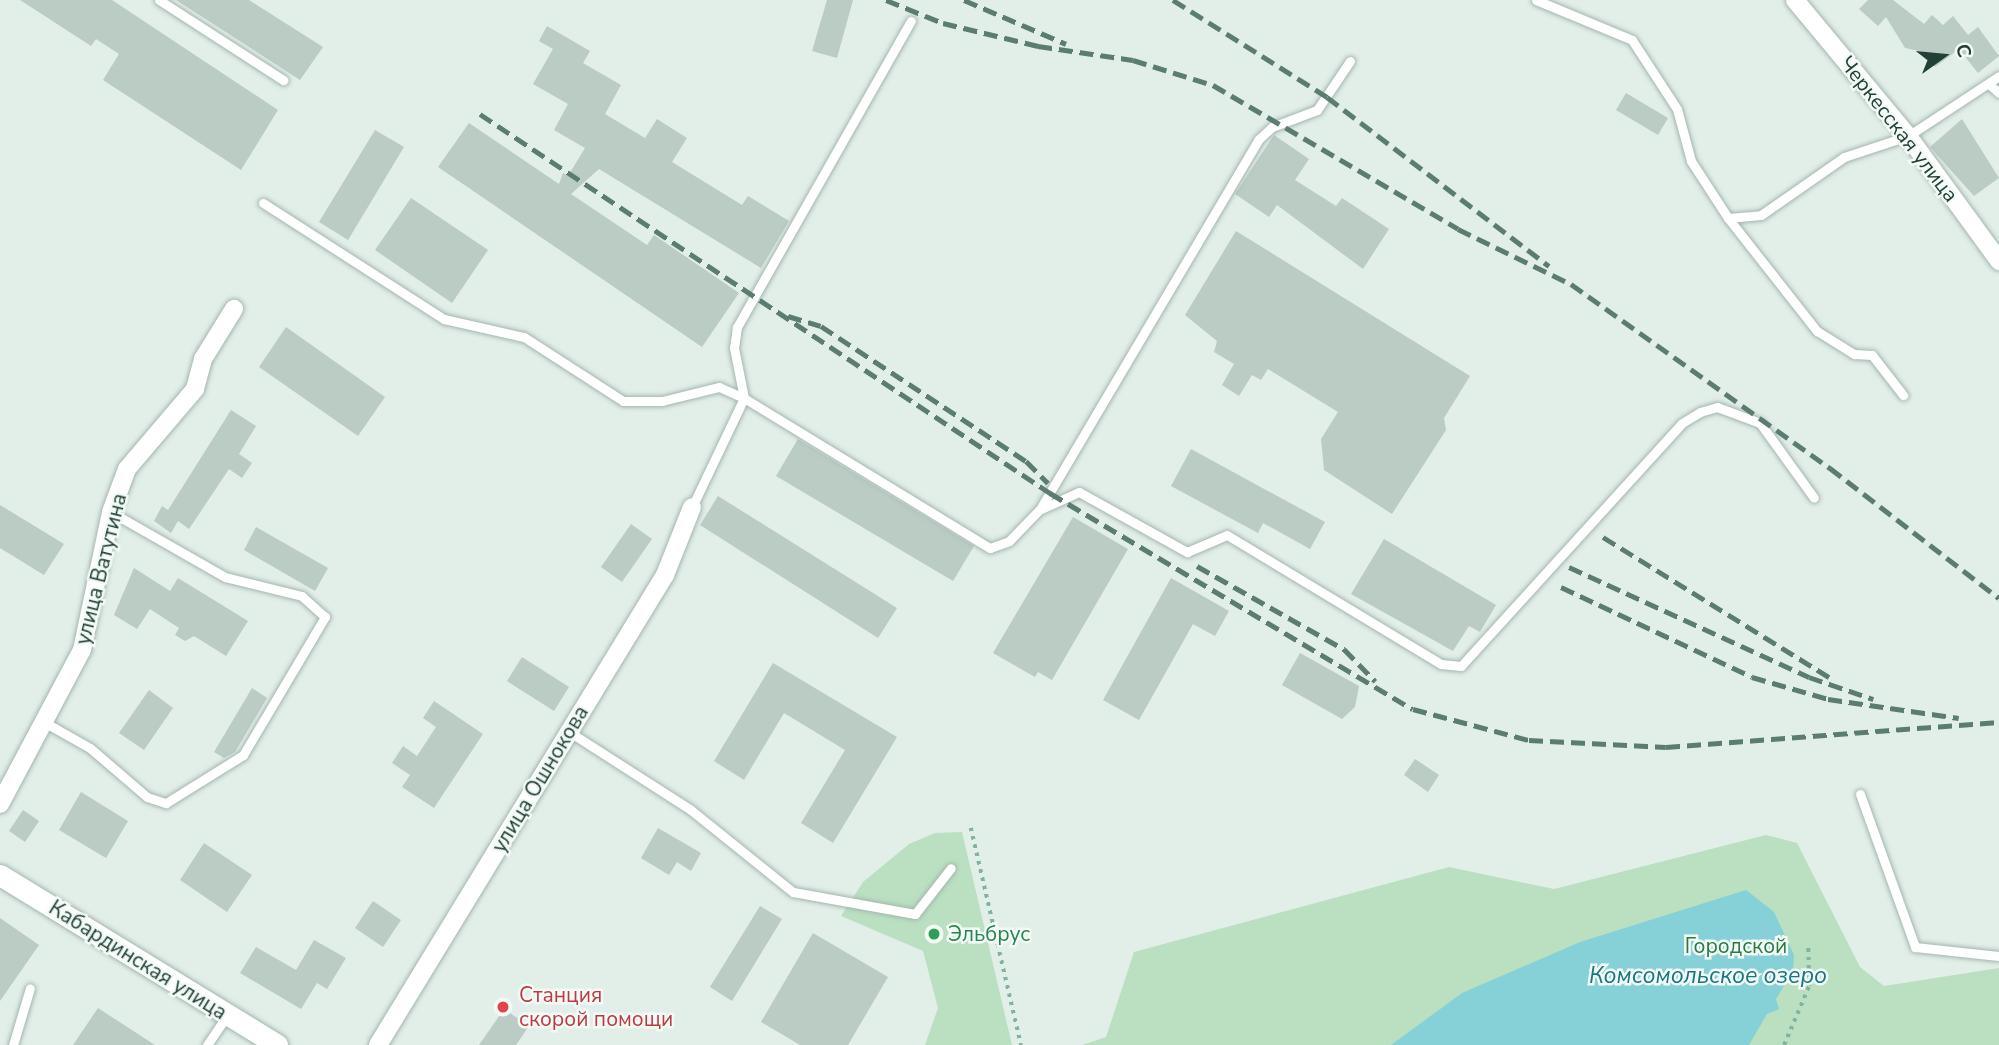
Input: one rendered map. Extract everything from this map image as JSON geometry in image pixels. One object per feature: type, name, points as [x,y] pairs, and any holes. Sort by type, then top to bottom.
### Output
[{"type":"main road","name":"Кабардинская улица","points":[[0,875],[276,1045]]},
{"type":"street","name":"Черкесская улица","points":[[1796,0],[1908,136],[1999,261]]},
{"type":"street","name":"улица Ватутина","points":[[0,804],[82,650],[111,512],[127,469],[195,389],[203,359],[234,309]]},
{"type":"street","name":"улица Ошнокова","points":[[377,1045],[665,575],[692,507]]},
{"type":"lane","points":[[159,0],[283,80]]},
{"type":"lane","points":[[1536,0],[1632,40],[1672,100],[1691,161],[1728,218],[1817,331],[1854,354],[1872,355],[1903,395]]},
{"type":"lane","points":[[692,507],[744,398],[734,348],[737,327],[911,20]]},
{"type":"lane","points":[[263,203],[444,319],[524,337],[623,401],[662,401],[719,387],[744,398],[990,548],[1009,541],[1039,510],[1259,139],[1272,127],[1317,110],[1350,61]]},
{"type":"lane","points":[[1728,218],[1761,215],[1844,157],[1908,136],[1990,85],[1999,76]]},
{"type":"lane","points":[[1990,85],[1999,93]]},
{"type":"lane","points":[[1039,510],[1079,492],[1187,552],[1227,535],[1441,664],[1461,666],[1682,423],[1700,412],[1717,407],[1760,423],[1814,498]]},
{"type":"lane","points":[[44,722],[90,748],[147,797],[166,803],[243,755],[325,617],[302,596],[225,577],[111,512]]},
{"type":"lane","points":[[568,731],[691,810],[793,892],[915,914],[951,868]]},
{"type":"lane","points":[[1860,794],[1915,947],[1999,956]]},
{"type":"lane","points":[[13,1045],[30,988]]},
{"type":"lane","points":[[207,1045],[228,1014]]},
{"type":"path","points":[[971,828],[1021,1045]]},
{"type":"path","points":[[1784,1045],[1809,986],[1808,944]]},
{"type":"green space","name":"Эльбрус","points":[[962,832],[1012,1045],[925,1045],[938,1008],[923,951],[841,916],[863,882],[909,844],[935,833]]},
{"type":"green space","name":"Городской","points":[[1766,835],[1797,843],[1860,967],[1884,986],[1999,968],[1999,1045],[1082,1045],[1106,1037],[1134,952],[1449,867],[1554,889]]},
{"type":"water","name":"Комсомольское озеро","points":[[1746,890],[1774,912],[1794,955],[1793,971],[1776,999],[1779,1009],[1767,1014],[1749,1045],[1391,1045],[1462,993],[1580,942]]},
{"type":"building","points":[[20,0],[112,0],[278,110],[241,170],[103,80],[119,54],[96,39],[91,46]]},
{"type":"building","points":[[176,0],[249,0],[323,47],[300,80]]},
{"type":"building","points":[[827,0],[853,0],[837,58],[812,51]]},
{"type":"building","points":[[1868,0],[1893,0],[1924,24],[1932,15],[1943,25],[1953,16],[1968,35],[1978,27],[1999,56],[1978,73],[1959,49],[1935,67],[1924,52],[1905,48],[1886,17],[1878,26],[1859,9]]},
{"type":"building","points":[[547,26],[590,51],[583,63],[621,85],[605,114],[645,138],[657,119],[687,138],[672,162],[742,205],[748,196],[789,221],[761,268],[599,169],[571,194],[647,245],[654,235],[739,293],[702,347],[438,167],[469,123],[559,184],[563,173],[568,176],[585,148],[554,130],[568,104],[533,84],[553,49],[539,41]]},
{"type":"building","points":[[1626,93],[1668,118],[1658,135],[1616,110]]},
{"type":"building","points":[[1962,119],[1999,178],[1974,196],[1930,147]]},
{"type":"building","points":[[375,130],[404,147],[348,240],[319,222]]},
{"type":"building","points":[[1274,135],[1309,159],[1295,180],[1336,206],[1342,198],[1389,229],[1363,269],[1277,205],[1269,217],[1235,194]]},
{"type":"building","points":[[411,198],[488,250],[452,303],[375,250]]},
{"type":"building","points":[[1236,231],[1470,376],[1444,418],[1446,430],[1392,514],[1324,470],[1321,439],[1338,412],[1268,369],[1261,380],[1252,375],[1239,396],[1222,385],[1234,364],[1214,352],[1217,341],[1185,315]]},
{"type":"building","points":[[286,327],[385,397],[358,436],[259,367]]},
{"type":"building","points":[[231,410],[256,426],[239,454],[252,463],[242,478],[229,469],[189,529],[178,521],[171,533],[154,521],[162,506],[168,510]]},
{"type":"building","points":[[798,439],[974,546],[953,581],[776,476]]},
{"type":"building","points":[[1191,449],[1325,522],[1310,549],[1263,523],[1258,533],[1171,486]]},
{"type":"building","points":[[718,496],[897,608],[878,638],[700,525]]},
{"type":"building","points":[[0,505],[64,544],[44,575],[0,548]]},
{"type":"building","points":[[1073,517],[1128,549],[1052,680],[1038,672],[1035,677],[993,653]]},
{"type":"building","points":[[631,524],[652,539],[622,582],[601,567]]},
{"type":"building","points":[[256,527],[328,568],[315,591],[244,550]]},
{"type":"building","points":[[1384,539],[1496,605],[1480,632],[1469,626],[1453,651],[1351,594]]},
{"type":"building","points":[[134,568],[170,591],[178,578],[248,621],[226,656],[194,636],[185,641],[175,635],[179,628],[150,609],[137,629],[114,615]]},
{"type":"building","points":[[1171,578],[1229,611],[1215,636],[1193,624],[1139,720],[1103,700]]},
{"type":"building","points":[[1300,653],[1359,686],[1355,707],[1342,719],[1282,685]]},
{"type":"building","points":[[522,657],[569,687],[554,711],[507,681]]},
{"type":"building","points":[[773,663],[897,737],[833,843],[801,823],[845,750],[784,713],[744,780],[714,761]]},
{"type":"building","points":[[252,688],[267,698],[235,752],[224,758],[214,752]]},
{"type":"building","points":[[149,690],[173,708],[144,750],[119,733]]},
{"type":"building","points":[[434,701],[483,734],[434,808],[402,787],[410,775],[392,763],[403,746],[417,756],[436,727],[423,718]]},
{"type":"building","points":[[1415,759],[1439,775],[1428,792],[1404,775]]},
{"type":"building","points":[[81,792],[128,821],[106,858],[59,830]]},
{"type":"building","points":[[23,810],[39,821],[25,842],[9,831]]},
{"type":"building","points":[[658,828],[701,853],[691,871],[677,862],[669,875],[641,858]]},
{"type":"building","points":[[204,843],[252,875],[227,912],[180,880]]},
{"type":"building","points":[[373,901],[401,920],[383,947],[355,928]]},
{"type":"building","points":[[760,906],[782,919],[732,1001],[710,987]]},
{"type":"building","points":[[0,918],[39,945],[0,1001]]},
{"type":"building","points":[[813,933],[888,977],[848,1045],[800,1045],[761,1022]]},
{"type":"building","points":[[314,940],[346,958],[327,989],[317,983],[301,1009],[240,973],[256,947],[296,970]]},
{"type":"building","points":[[98,1008],[155,1045],[73,1045]]},
{"type":"building","points":[[504,1009],[529,1026],[516,1045],[479,1045]]},
{"type":"railway","points":[[886,0],[943,23],[1038,46],[1133,60],[1213,85],[1458,229],[1571,284],[1830,468],[1999,598]]},
{"type":"railway","points":[[964,0],[1066,44]]},
{"type":"railway","points":[[1173,0],[1327,97],[1549,266]]},
{"type":"railway","points":[[480,114],[1050,493],[1413,709],[1529,740],[1666,747],[1999,722]]},
{"type":"railway","points":[[788,316],[821,326],[1026,461],[1048,483]]},
{"type":"railway","points":[[1603,537],[1829,677]]},
{"type":"railway","points":[[1197,566],[1344,649],[1375,681]]},
{"type":"railway","points":[[1569,567],[1809,677],[1873,699]]},
{"type":"railway","points":[[1561,587],[1752,677],[1828,699],[1959,718]]},
{"type":"place","name":"Эльбрус","points":[[934,934]]},
{"type":"place","name":"Станция скорой помощи","points":[[503,1007]]}]
